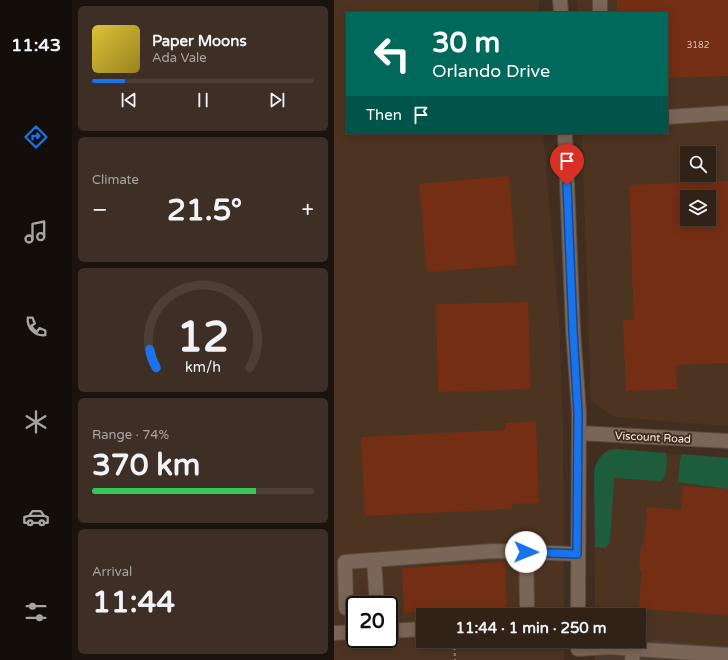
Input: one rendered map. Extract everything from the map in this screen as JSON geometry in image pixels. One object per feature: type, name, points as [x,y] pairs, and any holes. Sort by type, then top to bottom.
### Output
[{"type":"street","points":[[560,0],[561,12]]},
{"type":"street","points":[[600,0],[600,12]]},
{"type":"street","points":[[668,117],[728,113]]},
{"type":"street","points":[[566,134],[573,330],[579,433],[577,554],[578,608]]},
{"type":"street","name":"Viscount Road","points":[[579,433],[728,441]]},
{"type":"street","points":[[346,608],[345,562],[493,551],[577,554]]},
{"type":"street","points":[[526,552],[527,605]]},
{"type":"street","points":[[374,560],[376,596]]},
{"type":"street","points":[[398,631],[416,630]]},
{"type":"street","points":[[334,633],[346,632]]},
{"type":"street","points":[[578,650],[611,647],[633,655],[728,655]]},
{"type":"path","points":[[454,648],[455,660]]},
{"type":"shaded area","points":[[334,0],[539,0],[539,12],[346,12],[346,134],[543,134],[559,317],[563,427],[564,608],[416,608],[416,648],[564,648],[564,660],[334,660]]},
{"type":"shaded area","points":[[577,0],[728,0],[728,426],[615,417],[591,401],[582,134],[668,134],[668,12],[578,12]]},
{"type":"shaded area","points":[[616,449],[728,459],[728,646],[646,639],[646,608],[595,608],[594,472],[595,466],[601,456],[608,450]]},
{"type":"shaded area","points":[[646,639],[728,646],[728,660],[595,660],[595,648],[646,648]]},
{"type":"green space","points":[[616,449],[666,453],[666,472],[661,481],[614,478],[610,542],[606,548],[595,547],[594,472],[596,463],[601,456],[607,451]]},
{"type":"green space","points":[[682,454],[728,458],[728,489],[678,482]]},
{"type":"building","points":[[617,0],[728,0],[728,76],[668,78],[668,12],[617,12]]},
{"type":"building","points":[[509,176],[516,265],[427,272],[419,184]]},
{"type":"building","points":[[728,181],[728,363],[676,365],[677,389],[626,391],[623,320],[634,320],[629,185]]},
{"type":"building","points":[[528,302],[531,389],[438,392],[436,304]]},
{"type":"building","points":[[536,421],[539,503],[512,504],[512,509],[365,516],[361,437],[506,430],[506,423]]},
{"type":"building","points":[[683,486],[728,489],[728,615],[639,608],[642,570],[639,570],[641,545],[644,545],[647,507],[681,510]]},
{"type":"building","points":[[505,562],[507,607],[416,608],[416,612],[404,613],[402,568]]},
{"type":"route","points":[[526,552],[577,554],[579,433],[567,185]]}]
